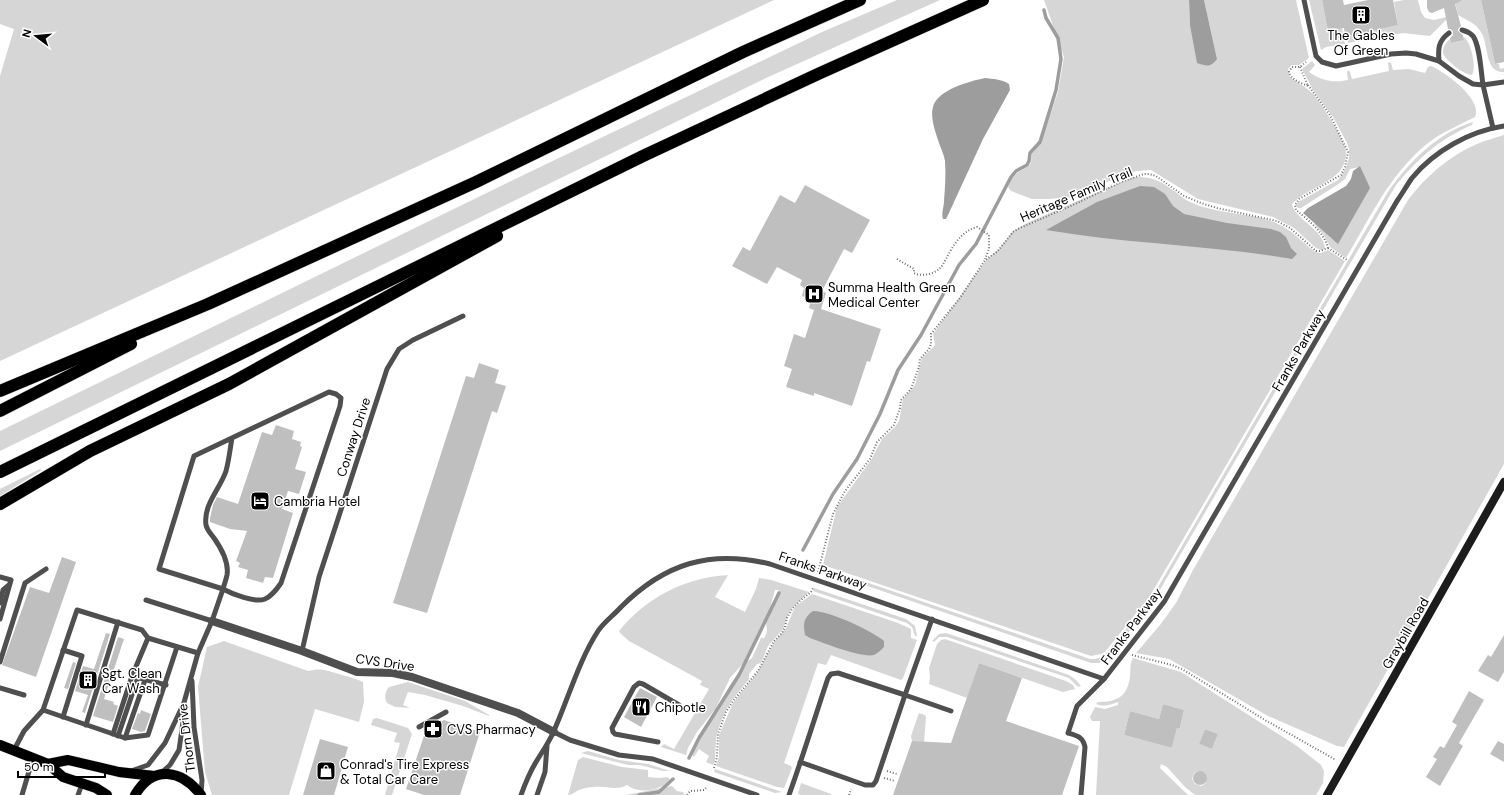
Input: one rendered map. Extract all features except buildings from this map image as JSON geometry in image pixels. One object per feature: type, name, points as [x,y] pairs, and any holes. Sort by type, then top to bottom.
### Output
[{"type":"highway","points":[[0,391],[208,304],[476,182],[743,52],[860,0]]},
{"type":"highway","points":[[0,472],[643,156],[818,74],[983,0]]},
{"type":"highway","points":[[0,504],[90,451],[229,384],[643,156]]},
{"type":"highway","points":[[0,411],[208,304]]},
{"type":"main road","points":[[0,745],[48,764],[63,777],[96,788],[107,795]]},
{"type":"main road","points":[[48,764],[68,760],[126,773],[157,775],[169,774],[185,779],[201,795]]},
{"type":"main road","points":[[135,795],[142,785],[157,775]]},
{"type":"street","name":"Graybill Road","points":[[1327,795],[1504,482]]},
{"type":"street","name":"CVS Drive","points":[[212,621],[302,651],[357,672],[393,673],[412,677],[518,713],[554,732]]},
{"type":"lane","points":[[1304,0],[1316,56],[1328,65],[1336,66],[1391,54],[1406,53],[1416,54],[1439,61],[1459,76],[1473,84],[1483,85],[1504,82]]},
{"type":"lane","points":[[1462,30],[1469,32],[1474,37],[1493,128]]},
{"type":"lane","points":[[1439,61],[1437,48],[1444,36],[1449,33]]},
{"type":"lane","name":"Franks Parkway","points":[[521,795],[535,763],[548,745],[589,648],[599,630],[637,592],[676,568],[694,562],[727,557],[762,562],[816,579],[1104,679],[1164,602],[1393,208],[1412,178],[1428,162],[1446,149],[1468,137],[1493,128],[1504,126]]},
{"type":"lane","name":"Conway Drive","points":[[302,651],[319,576],[387,369],[399,349],[413,340],[463,316]]},
{"type":"lane","points":[[329,392],[336,394],[341,398],[340,406],[281,583],[276,591],[265,599],[250,599],[222,589],[159,569],[194,456],[329,392]]},
{"type":"lane","name":"Thorn Drive","points":[[126,773],[148,765],[165,743],[182,706],[192,678],[198,653],[212,621],[227,574],[226,561],[206,525],[207,514],[214,492],[226,471],[232,438]]},
{"type":"lane","points":[[0,662],[25,582],[46,570]]},
{"type":"lane","points":[[0,577],[10,580],[0,619]]},
{"type":"lane","points":[[0,603],[3,590],[10,584]]},
{"type":"lane","points":[[146,600],[212,621]]},
{"type":"lane","points":[[14,750],[24,731],[43,710],[77,610],[142,630],[148,638],[198,653]]},
{"type":"lane","points":[[800,762],[865,785],[873,785],[876,781],[932,619]]},
{"type":"lane","points":[[86,724],[118,622]]},
{"type":"lane","points":[[116,735],[132,676],[148,638]]},
{"type":"lane","points":[[43,710],[125,738],[148,735],[166,685],[177,647]]},
{"type":"lane","points":[[63,650],[82,656],[63,717]]},
{"type":"lane","points":[[789,795],[828,678],[831,674],[838,673],[951,711]]},
{"type":"lane","points":[[132,676],[166,685]]},
{"type":"lane","points":[[116,735],[138,678]]},
{"type":"lane","name":"Thorn Drive","points":[[192,678],[194,727],[202,780],[201,795]]},
{"type":"lane","points":[[1081,795],[1085,748],[1084,741],[1080,736],[1068,733],[1077,706],[1104,679]]},
{"type":"lane","points":[[125,738],[145,680]]},
{"type":"lane","points":[[658,742],[615,734],[612,728],[634,687],[639,684],[643,684],[679,705]]},
{"type":"lane","points":[[0,688],[24,695]]},
{"type":"lane","name":"Thorn Drive","points":[[157,775],[170,765],[179,750],[183,722],[182,706]]},
{"type":"lane","points":[[419,727],[446,712]]},
{"type":"lane","points":[[554,732],[570,740],[619,754],[653,759],[757,795]]},
{"type":"lane","name":"Franks Parkway","points":[[537,795],[545,772],[548,745]]},
{"type":"lane","points":[[22,795],[33,757]]},
{"type":"lane","points":[[78,795],[82,784]]},
{"type":"lane","points":[[518,795],[524,786]]},
{"type":"path","points":[[1306,62],[1300,67],[1292,67],[1289,72],[1290,75],[1308,85]]},
{"type":"path","points":[[1300,67],[1308,85],[1330,115],[1348,152],[1345,167],[1341,175],[1299,199],[1295,206],[1296,210],[1321,234],[1328,248]]},
{"type":"path","name":"Heritage Family Trail","points":[[714,768],[717,757],[718,734],[726,712],[733,701],[758,672],[774,641],[785,627],[787,618],[792,609],[811,592],[820,566],[833,514],[837,505],[845,491],[870,459],[877,442],[894,425],[901,400],[911,389],[919,367],[920,359],[929,349],[931,344],[931,334],[960,298],[985,260],[996,252],[1013,232],[1121,182],[1144,174],[1156,176],[1184,196],[1201,203],[1277,221],[1290,228],[1316,251],[1328,248],[1347,260]]},
{"type":"path","points":[[897,260],[914,269],[914,273],[917,275],[930,274],[941,268],[954,244],[962,235],[969,229],[977,227],[989,235],[989,249],[985,260]]},
{"type":"path","points":[[1125,653],[1182,669],[1258,716],[1344,765]]},
{"type":"path","points":[[886,771],[897,774]]},
{"type":"path","points":[[884,778],[895,781]]},
{"type":"path","points":[[687,795],[690,790],[704,790],[706,788]]},
{"type":"shaded area","points":[[0,0],[774,0],[0,361],[0,76],[14,29],[0,24]]},
{"type":"shaded area","points":[[897,0],[940,0],[766,78],[0,451],[0,431],[513,180],[822,32]]},
{"type":"shaded area","points":[[1044,0],[1189,0],[1190,25],[1217,59],[1204,0],[1296,0],[1309,58],[1299,65],[1292,65],[1288,69],[1290,77],[1316,97],[1337,130],[1346,151],[1346,157],[1342,169],[1338,173],[1297,199],[1292,204],[1298,215],[1319,235],[1325,248],[1322,250],[1316,248],[1294,228],[1273,217],[1198,199],[1151,170],[1136,171],[1121,176],[1073,197],[1032,199],[1011,191],[1008,187],[1012,178],[1017,173],[1029,166],[1032,154],[1041,142],[1058,92],[1064,57]]},
{"type":"shaded area","points":[[1189,0],[1204,0],[1217,59],[1210,65],[1197,63],[1190,25]]},
{"type":"shaded area","points":[[1309,0],[1322,0],[1328,31],[1342,28],[1345,44],[1326,47],[1321,50]]},
{"type":"shaded area","points":[[1418,0],[1421,12],[1425,18],[1434,20],[1447,17],[1446,20],[1430,36],[1403,33],[1348,43],[1346,36],[1372,33],[1372,31],[1398,25],[1394,2]]},
{"type":"shaded area","points":[[1464,0],[1481,0],[1495,64],[1499,64],[1500,69],[1504,68],[1504,72],[1493,68],[1490,63],[1483,37],[1479,29],[1474,24],[1458,15],[1455,2]]},
{"type":"shaded area","points":[[1464,37],[1469,44],[1474,61],[1472,75],[1464,73],[1455,67],[1443,53],[1445,45],[1450,39],[1451,43],[1464,40]]},
{"type":"shaded area","points":[[1312,61],[1315,65],[1309,72],[1323,79],[1332,81],[1348,80],[1348,70],[1352,79],[1389,71],[1389,62],[1391,63],[1393,70],[1409,69],[1425,73],[1428,67],[1431,66],[1445,74],[1461,87],[1473,102],[1476,110],[1475,117],[1435,138],[1407,163],[1384,193],[1346,258],[1330,247],[1314,222],[1338,243],[1360,167],[1350,169],[1345,179],[1340,183],[1301,208],[1296,206],[1298,202],[1338,180],[1345,170],[1349,158],[1347,143],[1333,117],[1313,90],[1302,69]]},
{"type":"shaded area","points":[[985,78],[1006,82],[1009,84],[1010,90],[983,139],[946,219],[943,219],[942,212],[944,203],[945,161],[933,124],[933,107],[936,101],[947,91],[971,81]]},
{"type":"shaded area","points":[[1473,122],[1472,125],[1449,137],[1430,150],[1396,185],[1154,600],[1109,657],[1099,663],[1091,663],[821,570],[822,567],[1090,659],[1104,656],[1148,602],[1158,587],[1389,190],[1406,168],[1437,140],[1460,127]]},
{"type":"shaded area","points":[[1504,135],[1504,464],[1344,747],[1337,746],[1268,716],[1169,659],[1136,653],[1160,625],[1176,603],[1193,570],[1408,200],[1430,175],[1457,154],[1477,144]]},
{"type":"shaded area","points":[[1360,166],[1370,188],[1338,244],[1303,213],[1308,208],[1346,186],[1351,179],[1353,171]]},
{"type":"shaded area","points":[[1133,177],[1157,180],[1186,200],[1201,206],[1268,220],[1293,233],[1315,252],[1321,253],[1328,250],[1345,261],[1150,596],[1105,652],[1091,656],[823,565],[837,507],[871,460],[882,439],[895,427],[899,421],[903,399],[915,385],[922,358],[935,345],[933,334],[987,259],[999,249],[1013,231],[1027,223]]},
{"type":"shaded area","points":[[1140,186],[1154,187],[1165,194],[1173,206],[1184,214],[1227,223],[1271,229],[1280,232],[1286,237],[1291,248],[1297,254],[1292,259],[1262,254],[1077,235],[1046,230],[1097,202]]},
{"type":"shaded area","points":[[40,469],[42,470],[0,496],[0,489]]},
{"type":"shaded area","points":[[728,575],[715,597],[745,612],[756,589],[759,578],[771,580],[809,592],[789,612],[783,629],[768,646],[761,663],[757,664],[749,674],[749,679],[726,710],[716,738],[715,761],[713,765],[706,762],[709,756],[699,749],[694,757],[692,755],[693,752],[730,685],[746,662],[752,658],[761,638],[764,638],[767,630],[766,623],[779,590],[775,590],[769,612],[747,659],[730,678],[716,708],[697,732],[688,748],[686,755],[661,747],[664,744],[674,749],[709,689],[700,685],[702,681],[629,641],[619,631],[642,608],[668,591],[696,580]]},
{"type":"shaded area","points":[[814,588],[906,619],[915,626],[917,636],[915,636],[912,627],[907,623],[813,591]]},
{"type":"shaded area","points":[[812,594],[898,623],[911,629],[911,638],[917,640],[903,678],[901,680],[831,655],[826,665],[818,663],[784,763],[792,768],[784,788],[777,787],[716,766],[719,757],[719,735],[733,703],[757,673],[775,641],[786,628],[795,607]]},
{"type":"shaded area","points":[[813,611],[839,617],[870,632],[884,641],[884,647],[874,655],[868,655],[842,650],[810,638],[805,635],[804,624],[807,616]]},
{"type":"shaded area","points":[[946,633],[1069,675],[1081,686],[1078,687],[1069,678],[947,637],[939,637],[934,642],[932,641],[939,634]]},
{"type":"shaded area","points":[[945,639],[1066,681],[1073,685],[1075,689],[1063,692],[979,663],[967,698],[929,684],[929,668],[937,644],[941,640]]},
{"type":"shaded area","points":[[224,641],[308,671],[324,670],[363,682],[364,702],[359,722],[315,709],[289,795],[212,795],[205,772],[198,687],[207,647]]},
{"type":"shaded area","points":[[1133,658],[1181,672],[1297,746],[1321,765],[1324,771],[1323,783],[1316,795],[1195,795],[1185,787],[1167,767],[1161,764],[1160,768],[1188,795],[1096,795],[1100,721],[1092,721],[1090,717],[1095,707],[1105,709],[1118,705],[1118,702],[1107,705],[1096,704],[1098,702],[1111,701],[1124,694],[1129,684]],"holes":[[[1163,704],[1184,710],[1180,728],[1177,728],[1172,748],[1124,735],[1130,711],[1159,719]],[[1205,729],[1218,734],[1212,749],[1199,744]],[[1198,771],[1205,773],[1207,778],[1205,784],[1201,786],[1195,784],[1192,779],[1194,773]]]},
{"type":"shaded area","points":[[408,682],[465,701],[489,716],[463,706],[425,695],[408,692],[403,705],[410,708],[395,707],[387,703],[385,695],[389,687]]},
{"type":"shaded area","points":[[919,713],[925,715],[926,717],[924,742],[912,741],[911,736]]},
{"type":"shaded area","points":[[377,718],[408,728],[412,734],[392,795],[385,795],[400,743],[394,742],[397,733],[371,725],[373,719]]},
{"type":"shaded area","points":[[588,751],[619,760],[648,764],[670,771],[663,771],[640,765],[628,765],[581,753]]},
{"type":"shaded area","points":[[583,757],[622,767],[648,770],[648,777],[667,777],[670,779],[663,786],[652,790],[639,790],[627,785],[619,788],[593,787],[581,789],[568,795],[578,760]]},
{"type":"shaded area","points":[[715,769],[782,792],[775,793],[714,772]]},
{"type":"shaded area","points":[[801,783],[831,794],[832,795],[798,794]]},
{"type":"shaded area","points":[[672,786],[677,791],[683,792],[685,795],[626,795]]},
{"type":"waterway","points":[[803,550],[833,494],[857,459],[880,414],[898,370],[921,335],[959,265],[976,244],[1011,177],[1016,171],[1027,165],[1030,153],[1040,142],[1056,90],[1061,59],[1058,38],[1046,18],[1044,10]]},
{"type":"waterway","points":[[689,758],[699,738],[739,675],[779,593]]},
{"type":"waterway","points":[[639,795],[659,792],[673,779]]},
{"type":"place","name":"The Gables Of Green","points":[[1361,15]]},
{"type":"place","name":"Summa Health Green Medical Center","points":[[814,294]]},
{"type":"place","name":"Cambria Hotel","points":[[260,501]]},
{"type":"place","name":"Sgt. Clean Car Wash","points":[[88,680]]},
{"type":"place","name":"Chipotle","points":[[641,707]]},
{"type":"place","name":"CVS Pharmacy","points":[[433,729]]},
{"type":"place","name":"Conrad's Tire Express & Total Car Care","points":[[326,771]]}]
